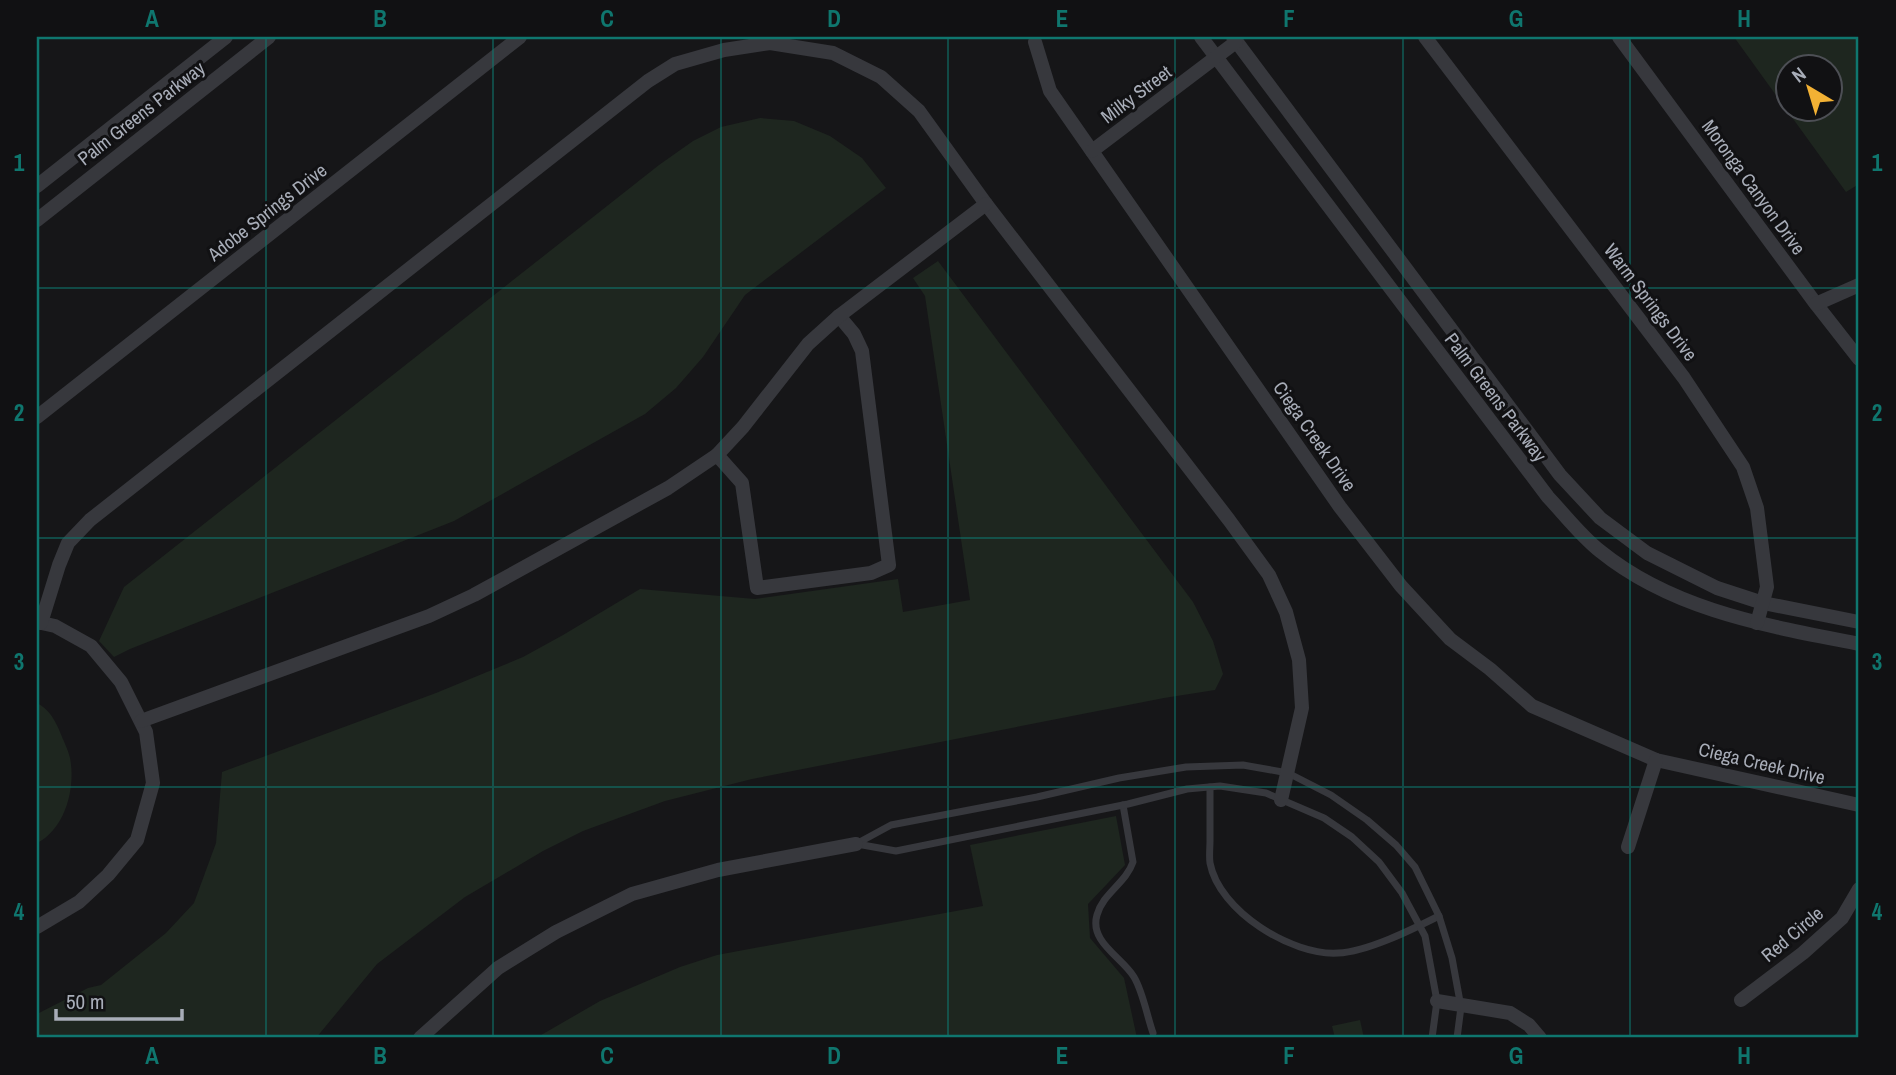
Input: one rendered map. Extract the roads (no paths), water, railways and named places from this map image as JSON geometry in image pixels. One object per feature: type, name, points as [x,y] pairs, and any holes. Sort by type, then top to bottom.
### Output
[{"type":"street","name":"Palm Greens Parkway","points":[[37,186],[226,37]]},
{"type":"street","name":"Palm Greens Parkway","points":[[37,220],[269,37]]},
{"type":"street","name":"Adobe Springs Drive","points":[[37,417],[520,37]]},
{"type":"street","name":"Palm Greens Parkway","points":[[1201,37],[1540,487],[1599,551],[1644,581],[1707,610],[1859,644]]},
{"type":"street","name":"Warm Springs Drive","points":[[1425,37],[1684,378],[1743,467],[1757,508],[1767,587],[1757,623]]},
{"type":"street","name":"Moronga Canyon Drive","points":[[1619,37],[1859,359]]},
{"type":"street","name":"Palm Greens Parkway","points":[[1234,39],[1560,475],[1600,518],[1647,554],[1717,588],[1763,603],[1859,622]]},
{"type":"street","name":"Milky Street","points":[[1092,151],[1217,57],[1234,39]]},
{"type":"street","points":[[37,927],[79,902],[108,875],[137,840],[153,783],[146,732],[121,682],[91,646],[55,626],[39,622],[68,543],[90,520],[648,81],[675,64],[724,50],[770,43],[833,53],[881,77],[919,111],[986,204],[1269,575],[1286,612],[1299,660],[1302,708],[1281,800]]},
{"type":"street","name":"Ciega Creek Drive","points":[[1035,43],[1050,91],[1340,507],[1409,595],[1450,639],[1532,706],[1656,760],[1859,805]]},
{"type":"street","points":[[141,722],[452,606],[668,488],[717,455],[808,344],[839,316],[986,204]]},
{"type":"street","points":[[1816,304],[1859,285]]},
{"type":"street","points":[[717,455],[742,483],[757,587],[871,573],[890,565],[862,351],[854,334],[839,316]]},
{"type":"street","points":[[1628,847],[1656,760]]},
{"type":"street","points":[[420,1038],[498,968],[556,932],[632,894],[718,870],[856,844]]},
{"type":"street","name":"Red Circle","points":[[1741,1000],[1803,953],[1842,918],[1859,890]]},
{"type":"street","points":[[1437,1001],[1510,1013],[1529,1025],[1540,1038]]},
{"type":"lane","points":[[856,844],[891,825],[1119,778],[1186,767],[1243,765],[1288,773],[1331,795],[1367,820],[1396,845],[1415,867],[1440,916],[1452,958],[1461,1007],[1457,1038]]},
{"type":"lane","points":[[856,844],[897,851],[1123,805],[1187,789],[1220,786],[1266,793],[1324,818],[1352,837],[1379,862],[1402,893],[1425,936],[1437,1001],[1432,1038]]},
{"type":"lane","points":[[1210,787],[1212,869],[1234,907],[1254,923],[1290,943],[1313,951],[1338,954],[1359,950],[1440,916]]},
{"type":"lane","points":[[1123,805],[1133,862],[1130,870],[1100,906],[1096,929],[1099,937],[1134,977],[1153,1033]]}]
